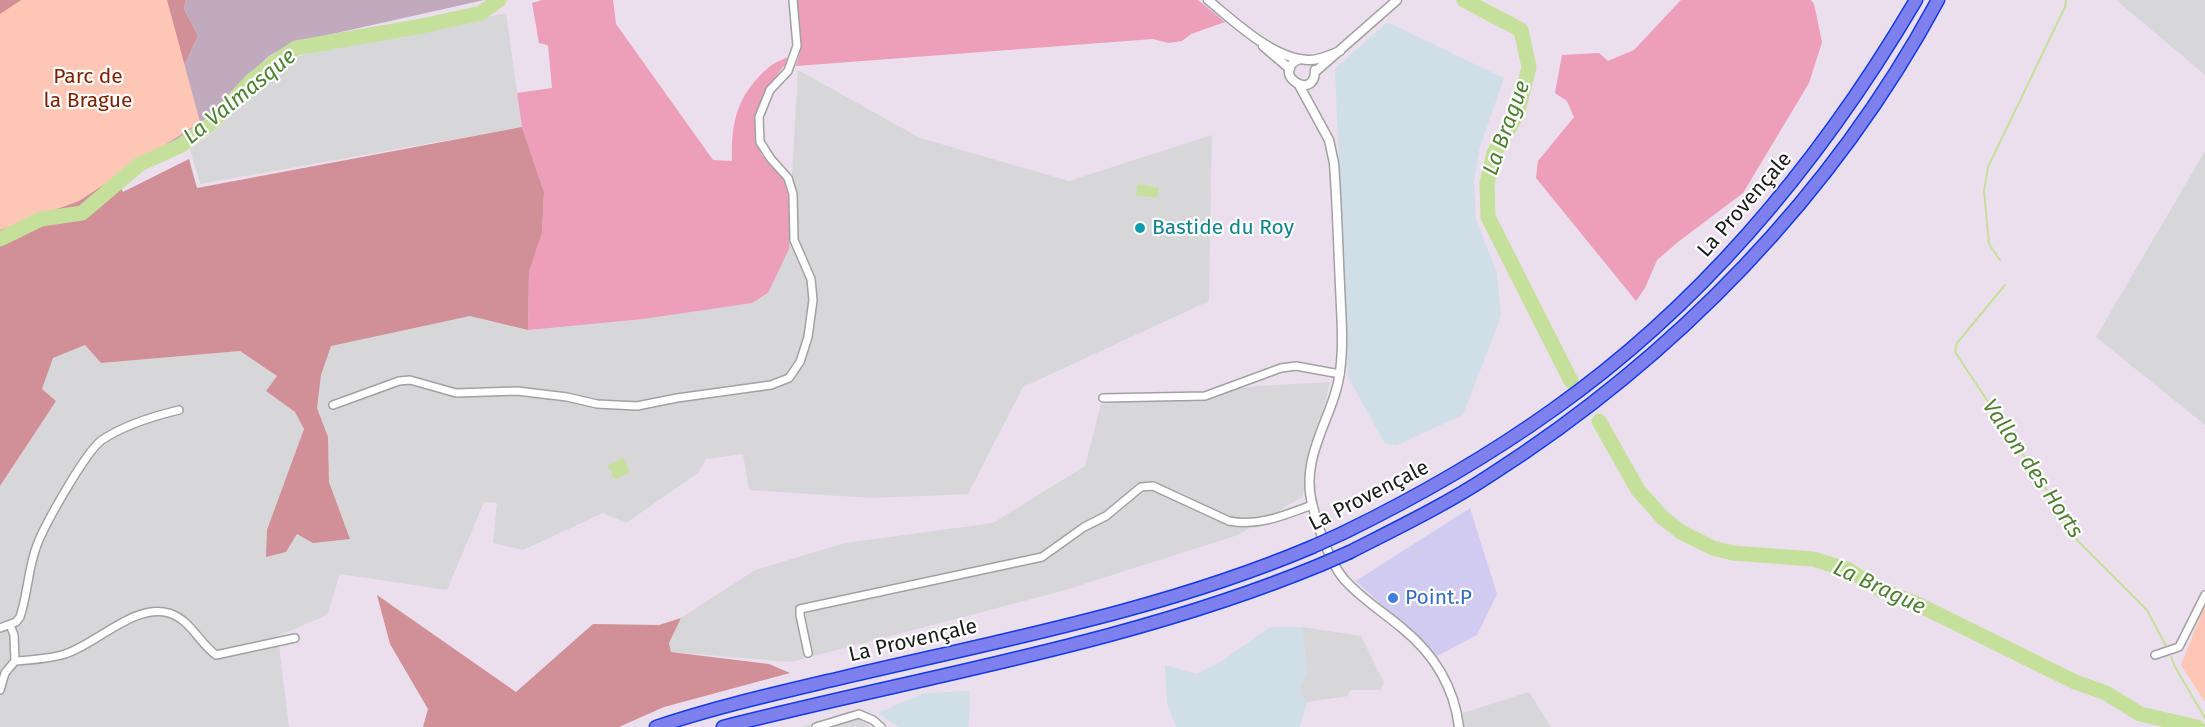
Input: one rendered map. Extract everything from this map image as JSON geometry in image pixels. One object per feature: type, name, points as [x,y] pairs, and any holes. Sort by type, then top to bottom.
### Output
[{"type":"highway","name":"La Provençale","points":[[656,727],[766,696],[1144,606],[1240,576],[1312,547],[1426,491],[1555,409],[1671,312],[1735,249],[1803,170],[1864,84],[1916,0]]},
{"type":"highway","name":"La Provençale","points":[[723,727],[1138,628],[1221,603],[1350,552],[1479,482],[1567,423],[1639,368],[1735,277],[1802,202],[1843,150],[1913,47],[1938,0]]},
{"type":"street","points":[[333,405],[399,381],[410,380],[456,393],[517,391],[561,396],[613,406],[637,406],[677,398],[771,386],[789,378],[800,362],[808,337],[813,300],[811,279],[794,240],[793,194],[788,178],[771,159],[760,141],[759,117],[770,90],[788,71],[796,46],[793,0]]},
{"type":"street","points":[[1208,0],[1251,34],[1280,52],[1313,65],[1315,72]]},
{"type":"street","points":[[1315,114],[1310,97],[1310,82],[1315,72],[1397,0]]},
{"type":"street","points":[[1251,34],[1275,58],[1290,69]]},
{"type":"street","points":[[1340,51],[1330,56],[1292,64],[1290,69],[1290,77],[1299,85],[1329,140],[1334,163],[1341,327],[1340,374],[1317,439],[1310,480],[1312,505],[1342,576],[1370,604],[1420,644],[1440,670],[1454,698],[1459,727]]},
{"type":"street","points":[[1299,85],[1310,82]]},
{"type":"street","points":[[1103,398],[1205,396],[1281,368],[1296,366],[1340,374]]},
{"type":"street","points":[[0,628],[16,622],[21,615],[30,566],[42,534],[74,476],[100,441],[130,426],[179,410]]},
{"type":"street","points":[[808,653],[800,609],[1042,557],[1084,527],[1106,516],[1146,486],[1153,486],[1229,521],[1243,524],[1284,516],[1312,505]]},
{"type":"street","points":[[2155,655],[2179,647],[2205,594]]},
{"type":"street","points":[[0,690],[5,673],[15,662],[64,654],[84,646],[135,616],[150,611],[170,614],[193,628],[207,648],[216,655],[295,638]]},
{"type":"street","points":[[10,625],[15,635],[15,662]]},
{"type":"street","points":[[816,727],[859,714],[873,720],[880,727]]},
{"type":"shaded area","points":[[186,0],[484,0],[292,43],[269,56],[209,119],[179,141],[137,160],[198,36],[184,9]]},
{"type":"shaded area","points":[[542,0],[613,0],[616,24],[713,160],[732,161],[735,122],[749,88],[768,68],[792,55],[769,86],[763,99],[757,133],[761,154],[788,184],[791,208],[789,249],[768,293],[752,303],[643,319],[528,330],[529,272],[542,233],[544,192],[522,127],[517,93],[552,88],[548,45],[539,43],[532,3]]},
{"type":"shaded area","points":[[795,0],[1198,0],[1225,22],[1191,34],[1182,41],[1168,43],[1153,39],[796,66],[800,53]]},
{"type":"shaded area","points":[[1681,0],[1811,0],[1814,4],[1822,42],[1809,83],[1743,193],[1657,260],[1645,288],[1636,301],[1536,178],[1538,161],[1574,117],[1567,101],[1555,93],[1562,55],[1599,53],[1608,61],[1634,50]]},
{"type":"shaded area","points":[[2116,0],[2205,0],[2205,75],[2135,16]]},
{"type":"shaded area","points":[[506,13],[522,127],[200,184],[190,149],[213,133],[272,73],[297,57],[326,48],[426,31]]},
{"type":"shaded area","points":[[1387,22],[1504,78],[1480,147],[1474,181],[1476,219],[1497,273],[1501,316],[1463,415],[1397,445],[1385,444],[1348,377],[1335,69]]},
{"type":"shaded area","points":[[798,70],[920,138],[1069,181],[1212,135],[1209,301],[1023,387],[968,494],[872,498],[749,490],[743,454],[706,459],[698,473],[626,523],[603,513],[523,550],[493,543],[497,503],[484,502],[447,590],[340,574],[327,615],[278,636],[289,727],[0,727],[0,486],[56,401],[42,389],[53,358],[85,345],[101,363],[240,351],[277,376],[266,391],[295,412],[304,429],[268,530],[266,556],[286,552],[297,534],[349,539],[329,481],[328,437],[317,408],[321,375],[331,345],[470,316],[528,330],[752,303],[768,293],[790,212]]},
{"type":"shaded area","points":[[2205,151],[2205,425],[2096,337]]},
{"type":"shaded area","points":[[1138,184],[1159,188],[1157,198],[1136,195]]},
{"type":"shaded area","points":[[1330,382],[1302,497],[1238,535],[1062,591],[791,662],[671,652],[669,643],[681,618],[755,570],[845,543],[993,523],[1085,466],[1101,404],[1258,386]]},
{"type":"shaded area","points":[[623,458],[630,472],[616,479],[612,477],[612,472],[607,466]]},
{"type":"shaded area","points":[[1470,508],[1497,594],[1477,635],[1437,656],[1356,581]]},
{"type":"shaded area","points":[[1270,627],[1302,627],[1307,670],[1299,692],[1307,702],[1300,727],[1176,727],[1167,704],[1165,665],[1196,674],[1219,663]]},
{"type":"shaded area","points":[[1302,627],[1361,636],[1384,683],[1380,690],[1350,690],[1348,696],[1307,702],[1299,692],[1307,670]]},
{"type":"shaded area","points":[[970,691],[969,727],[898,727],[878,713],[923,693]]},
{"type":"shaded area","points":[[1529,692],[1551,727],[1454,727],[1453,716]]},
{"type":"shaded area","points":[[849,711],[871,727],[801,727]]},
{"type":"shaded area","points":[[2163,716],[2205,724],[2205,727],[2176,727],[2160,724]]},
{"type":"green space","points":[[0,0],[186,0],[184,9],[198,36],[174,86],[97,145],[123,192],[189,159],[197,188],[522,127],[544,192],[542,233],[529,272],[528,330],[470,316],[331,346],[321,375],[317,408],[328,437],[329,482],[350,539],[313,543],[297,534],[286,552],[266,557],[267,530],[304,429],[295,412],[266,391],[277,376],[240,351],[101,363],[85,345],[53,358],[42,389],[56,401],[0,486]]},
{"type":"green space","name":"Parc de la Brague","points":[[21,0],[167,0],[200,122],[79,201],[0,230],[0,14]]},
{"type":"green space","points":[[377,595],[516,692],[593,624],[659,625],[681,618],[669,643],[671,652],[769,664],[790,673],[664,707],[619,727],[423,727],[428,709],[390,644]]},
{"type":"green space","points":[[2205,605],[2205,702],[2181,665]]},
{"type":"waterway","name":"La Valmasque","points":[[0,239],[41,219],[82,213],[140,164],[180,146],[212,123],[251,81],[296,48],[422,26],[481,13],[499,0]]},
{"type":"waterway","name":"La Brague","points":[[1464,0],[1521,30],[1529,67],[1517,115],[1494,153],[1487,183],[1488,217],[1571,381]]},
{"type":"waterway","name":"Vallon des Horts","points":[[2000,260],[1989,244],[1984,191],[1988,167],[2065,7],[2066,0]]},
{"type":"waterway","name":"Vallon des Horts","points":[[2005,285],[1957,343],[1955,352],[2048,492],[2073,536],[2147,610],[2166,646]]},
{"type":"waterway","name":"La Brague","points":[[1599,421],[1638,490],[1662,517],[1681,532],[1713,548],[1733,553],[1813,559],[1849,570],[1879,589],[1915,603],[2075,682],[2106,693],[2140,714],[2197,727]]},
{"type":"waterway","name":"Vallon des Horts","points":[[2171,657],[2205,718]]},
{"type":"place","name":"Bastide du Roy","points":[[1140,228]]},
{"type":"place","name":"Point.P","points":[[1393,598]]}]
